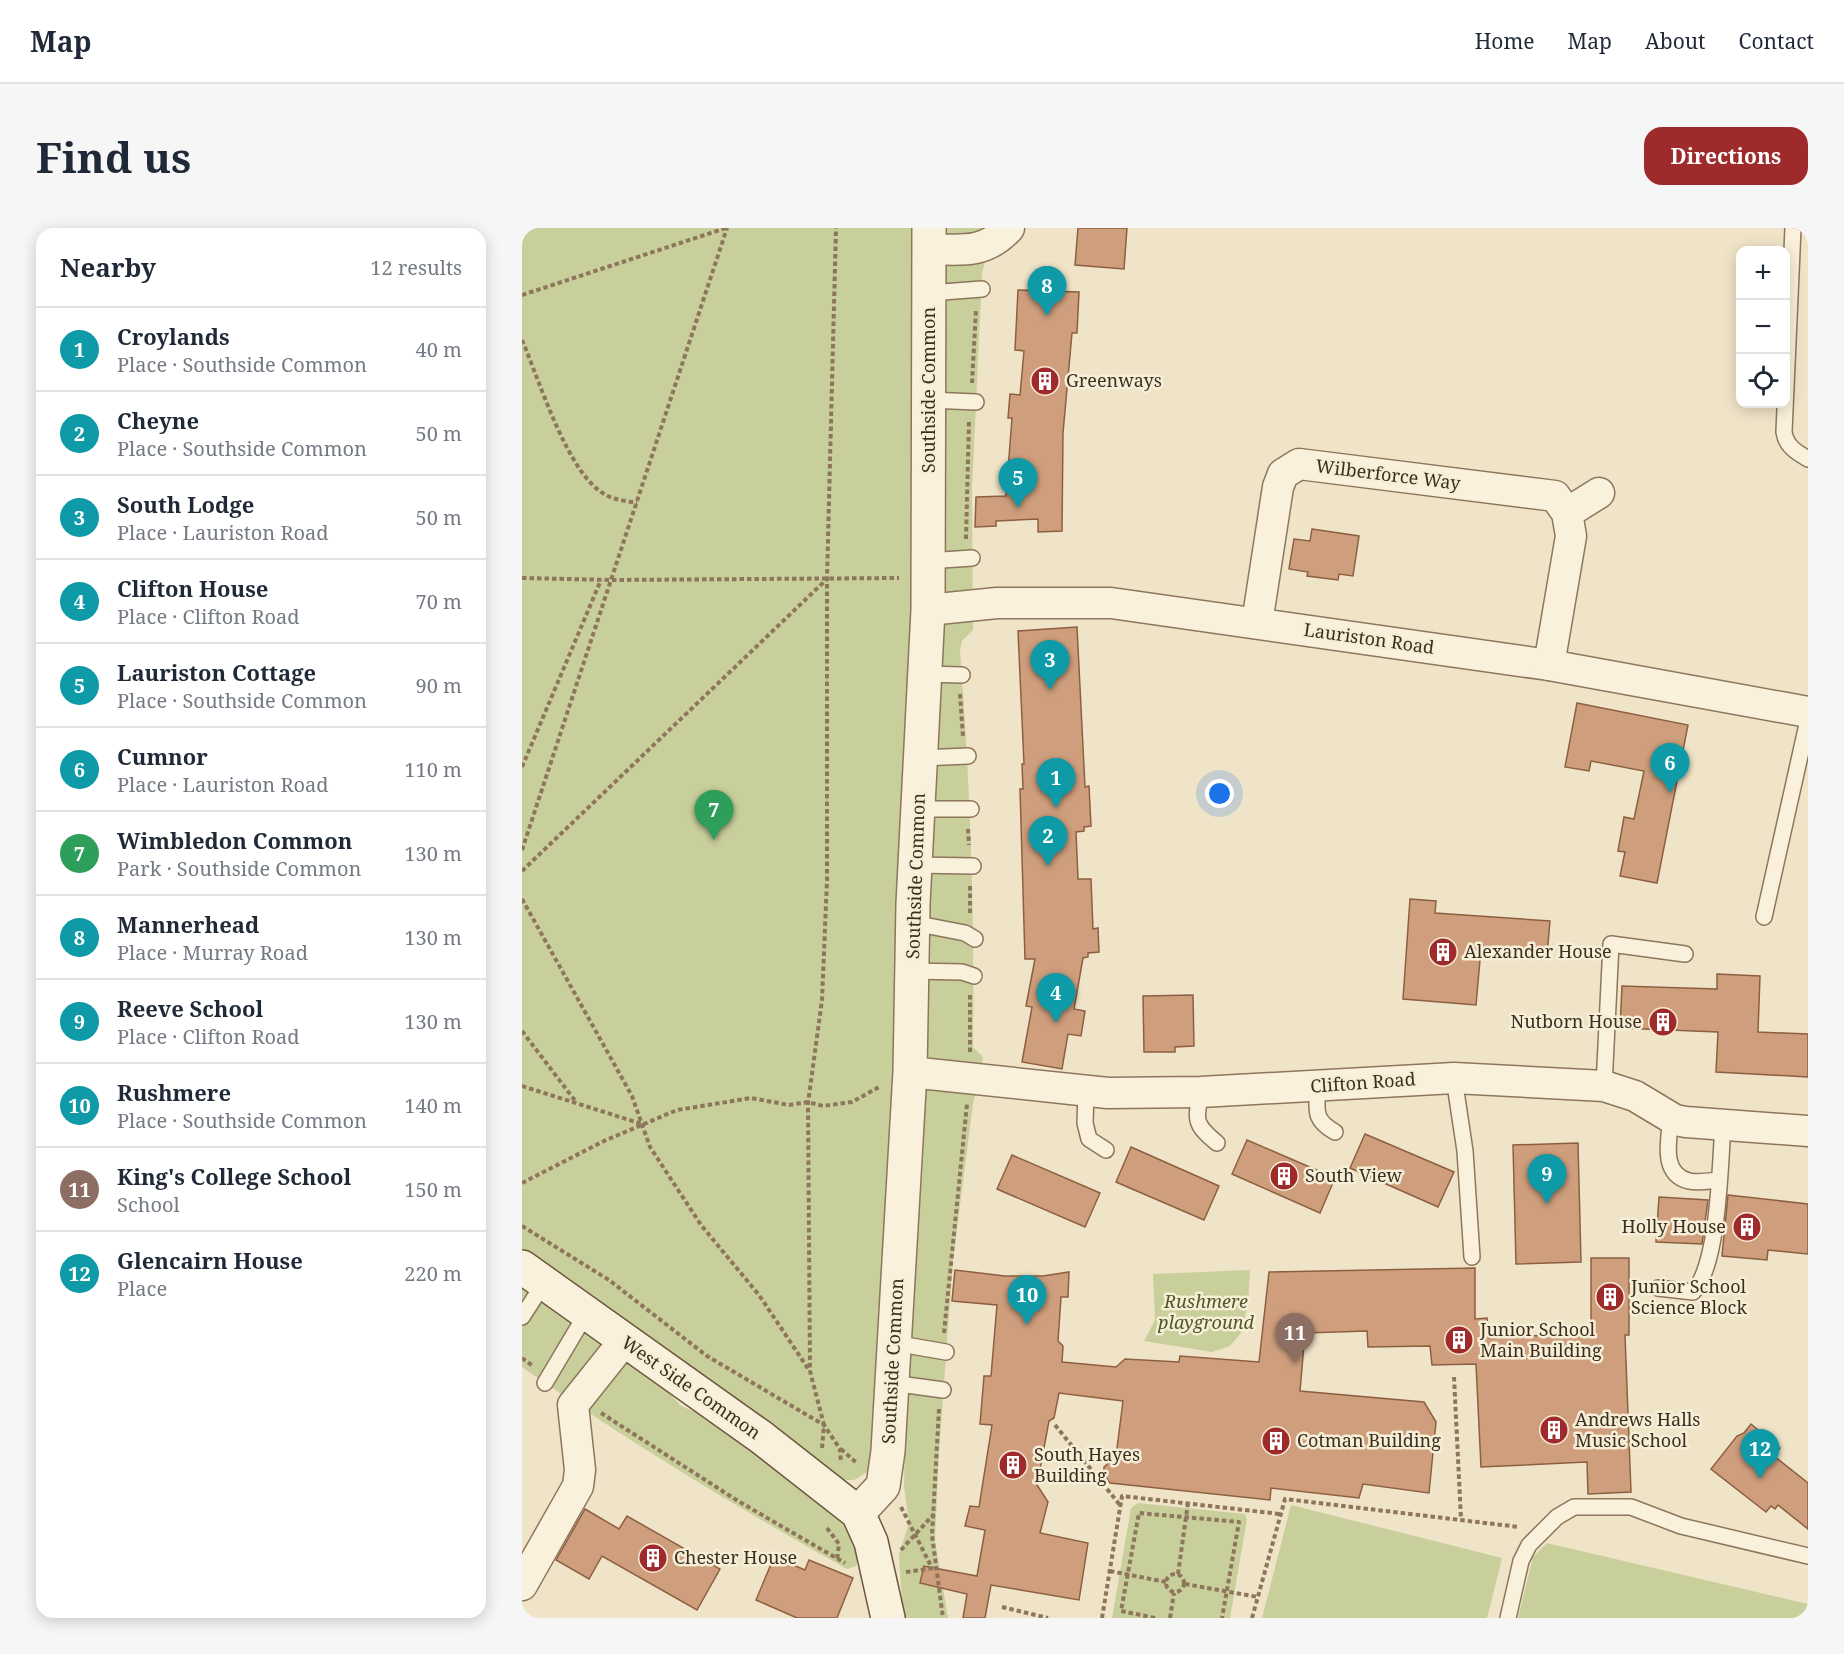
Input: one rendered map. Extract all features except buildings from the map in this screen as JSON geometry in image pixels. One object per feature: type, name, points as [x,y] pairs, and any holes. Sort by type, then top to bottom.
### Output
[{"type":"street","points":[[929,238],[977,250],[1002,236],[1009,228]]},
{"type":"street","name":"Southside Common","points":[[883,1486],[888,1451],[910,1072],[915,865],[928,610],[926,570],[929,238]]},
{"type":"street","name":"Wilberforce Way","points":[[1257,623],[1278,487],[1283,474],[1299,464],[1555,496],[1566,513]]},
{"type":"street","points":[[1549,665],[1571,536],[1566,513],[1599,494]]},
{"type":"street","name":"Lauriston Road","points":[[928,610],[997,603],[1111,603],[1549,665],[1808,712]]},
{"type":"street","name":"Clifton Road","points":[[910,1072],[1086,1092],[1201,1092],[1454,1078],[1604,1086],[1635,1096],[1671,1118],[1686,1122],[1808,1131]]},
{"type":"street","name":"West Side Common","points":[[533,1275],[761,1437],[850,1506]]},
{"type":"street","points":[[522,1585],[578,1486],[580,1470],[572,1412],[578,1398],[624,1341]]},
{"type":"street","points":[[883,1486],[850,1506],[871,1542],[885,1616]]},
{"type":"lane","points":[[1793,228],[1784,432],[1789,445],[1808,459]]},
{"type":"lane","points":[[929,293],[982,289]]},
{"type":"lane","points":[[929,400],[976,402]]},
{"type":"lane","points":[[926,570],[972,558]]},
{"type":"lane","points":[[924,674],[962,675]]},
{"type":"lane","points":[[1764,917],[1808,720]]},
{"type":"lane","points":[[921,758],[969,756]]},
{"type":"lane","points":[[918,809],[971,809]]},
{"type":"lane","points":[[915,865],[972,866]]},
{"type":"lane","points":[[913,923],[972,932]]},
{"type":"lane","points":[[1604,1086],[1611,944],[1685,954]]},
{"type":"lane","points":[[912,970],[962,972],[974,976]]},
{"type":"lane","points":[[1454,1078],[1466,1151],[1472,1257]]},
{"type":"lane","points":[[1318,1086],[1317,1118],[1322,1125],[1335,1132]]},
{"type":"lane","points":[[1086,1092],[1085,1123],[1089,1139],[1106,1150]]},
{"type":"lane","points":[[1201,1092],[1196,1116],[1200,1129],[1217,1143]]},
{"type":"lane","points":[[1671,1118],[1666,1154],[1671,1167],[1679,1177],[1690,1181],[1718,1180]]},
{"type":"lane","points":[[1658,1288],[1693,1292],[1701,1283],[1714,1229],[1723,1125]]},
{"type":"lane","points":[[522,1317],[533,1275]]},
{"type":"lane","points":[[546,1380],[586,1314]]},
{"type":"lane","points":[[894,1343],[946,1352]]},
{"type":"lane","points":[[892,1383],[943,1390]]},
{"type":"lane","points":[[1508,1618],[1521,1561],[1529,1545],[1574,1507],[1611,1505],[1631,1507],[1681,1526],[1808,1556]]},
{"type":"path","points":[[522,295],[727,228]]},
{"type":"path","points":[[522,850],[727,228]]},
{"type":"path","points":[[836,228],[827,578],[827,880],[822,999],[808,1102],[810,1371],[824,1425],[840,1449],[850,1506]]},
{"type":"path","points":[[522,340],[572,459],[594,486],[607,496],[637,503]]},
{"type":"path","points":[[522,578],[612,580],[827,578],[926,570]]},
{"type":"path","points":[[522,871],[827,578]]},
{"type":"path","points":[[522,767],[601,580]]},
{"type":"path","points":[[522,899],[632,1096],[650,1147],[701,1225],[759,1295],[810,1371]]},
{"type":"path","points":[[522,1030],[576,1103]]},
{"type":"path","points":[[522,1183],[677,1110],[715,1102],[752,1098],[789,1105],[808,1102],[823,1106],[852,1102],[910,1072]]},
{"type":"path","points":[[522,1086],[642,1125]]},
{"type":"path","points":[[522,1226],[609,1280],[707,1356],[824,1425]]},
{"type":"path","points":[[522,1358],[546,1380]]},
{"type":"path","points":[[1454,1377],[1461,1519]]},
{"type":"path","points":[[578,1398],[837,1560],[856,1566]]},
{"type":"path","points":[[1055,1425],[1121,1505]]},
{"type":"path","points":[[883,1486],[899,1504],[934,1568],[899,1573]]},
{"type":"path","points":[[1102,1618],[1122,1496],[1280,1514]]},
{"type":"path","points":[[1252,1618],[1285,1499],[1544,1530]]},
{"type":"path","points":[[1188,1503],[1178,1574],[1185,1584],[1258,1597]]},
{"type":"path","points":[[1155,1618],[1121,1611],[1139,1513],[1239,1522],[1222,1618]]},
{"type":"path","points":[[898,1554],[933,1514]]},
{"type":"path","points":[[1110,1570],[1166,1582]]},
{"type":"path","points":[[1174,1593],[1167,1587],[1166,1582],[1169,1576],[1178,1574]]},
{"type":"path","points":[[1174,1593],[1180,1592],[1185,1584]]},
{"type":"path","points":[[1170,1618],[1174,1593]]},
{"type":"path","points":[[1002,1607],[1048,1618]]},
{"type":"green space","points":[[522,228],[912,228],[917,578],[895,1102],[875,1451],[869,1471],[854,1480],[842,1480],[522,1259]]},
{"type":"green space","points":[[943,228],[993,228],[982,274],[972,489],[973,630],[962,641],[960,650],[971,848],[973,1047],[983,1057],[973,1104],[953,1260],[939,1452],[935,1541],[948,1618],[903,1618],[899,1555],[909,1523],[904,1487],[906,1361]]},
{"type":"green space","name":"Rushmere playground","points":[[1250,1270],[1248,1304],[1241,1333],[1230,1346],[1212,1352],[1144,1341],[1155,1320],[1153,1274]]},
{"type":"green space","points":[[522,1279],[668,1392],[681,1406],[712,1419],[834,1508],[850,1536],[858,1560],[856,1566],[847,1569],[764,1522],[641,1447],[522,1367]]},
{"type":"green space","points":[[1138,1503],[1245,1514],[1247,1519],[1230,1618],[1112,1618],[1131,1508]]},
{"type":"green space","points":[[1291,1505],[1502,1558],[1487,1618],[1262,1618]]},
{"type":"green space","points":[[1547,1543],[1808,1604],[1808,1618],[1518,1618],[1533,1557]]},
{"type":"place","name":"Mannerhead","points":[[1047,316]]},
{"type":"place","name":"Greenways","points":[[1045,381]]},
{"type":"place","name":"Lauriston Cottage","points":[[1018,508]]},
{"type":"place","name":"South Lodge","points":[[1050,690]]},
{"type":"place","name":"Cumnor","points":[[1670,793]]},
{"type":"place","name":"Croylands","points":[[1056,808]]},
{"type":"place","name":"Wimbledon Common","points":[[714,840]]},
{"type":"place","name":"Cheyne","points":[[1048,866]]},
{"type":"place","name":"Alexander House","points":[[1443,952]]},
{"type":"place","name":"Nutborn House","points":[[1663,1022]]},
{"type":"place","name":"Clifton House","points":[[1056,1023]]},
{"type":"place","name":"South View","points":[[1284,1176]]},
{"type":"place","name":"Reeve School","points":[[1547,1204]]},
{"type":"place","name":"Holly House","points":[[1747,1227]]},
{"type":"place","name":"Junior School Science Block","points":[[1610,1297]]},
{"type":"place","name":"Rushmere","points":[[1027,1325]]},
{"type":"place","name":"Junior School Main Building","points":[[1459,1340]]},
{"type":"place","name":"King's College School","points":[[1295,1363]]},
{"type":"place","name":"Andrews Halls Music School","points":[[1554,1430]]},
{"type":"place","name":"Cotman Building","points":[[1276,1441]]},
{"type":"place","name":"South Hayes Building","points":[[1013,1465]]},
{"type":"place","name":"Glencairn House","points":[[1760,1479]]},
{"type":"place","name":"Chester House","points":[[653,1558]]}]
